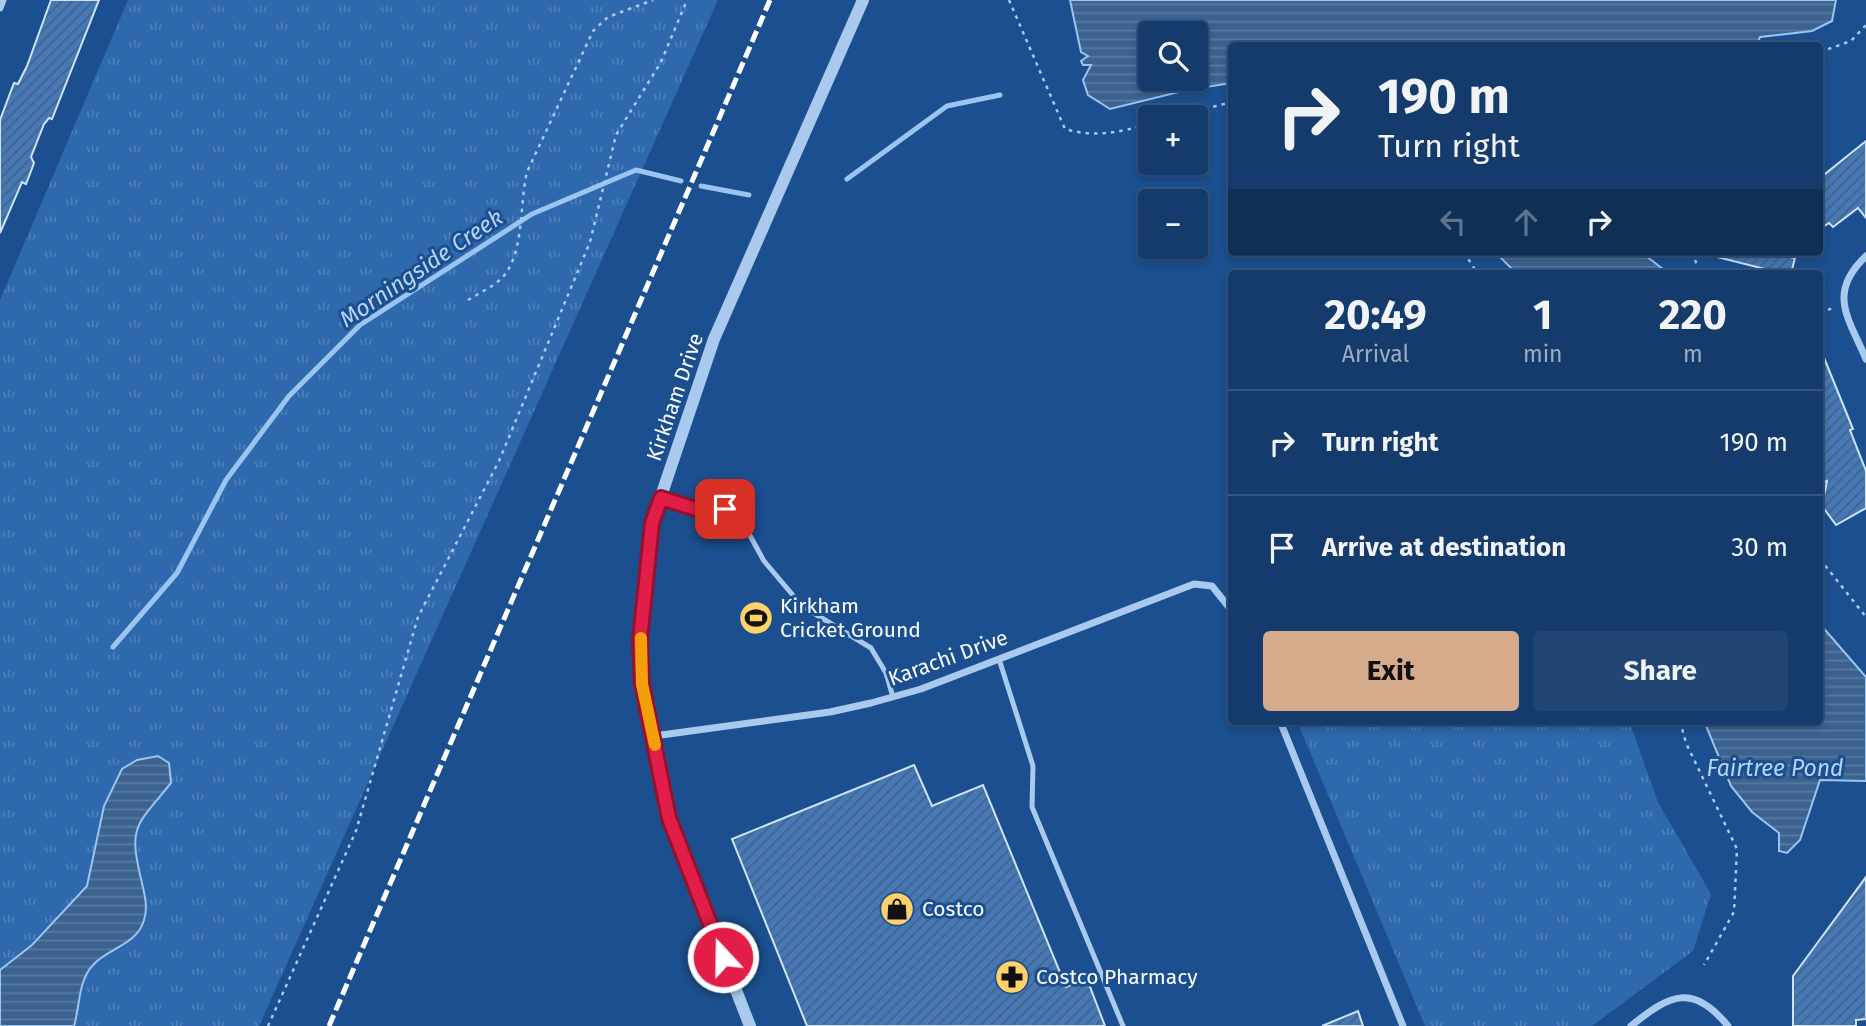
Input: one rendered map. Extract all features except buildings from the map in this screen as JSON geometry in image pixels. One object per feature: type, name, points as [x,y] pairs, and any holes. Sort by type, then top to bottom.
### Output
[{"type":"street","points":[[0,8],[3,0]]},
{"type":"street","name":"Kirkham Drive","points":[[750,1026],[669,818],[642,684],[640,640],[652,523],[714,339],[863,0]]},
{"type":"street","points":[[1866,256],[1852,269],[1842,290],[1843,304],[1866,359]]},
{"type":"street","name":"Karachi Drive","points":[[654,736],[830,712],[893,697],[1194,584],[1212,586],[1228,606]]},
{"type":"street","points":[[1282,725],[1403,1026]]},
{"type":"street","points":[[1631,1026],[1663,1002],[1683,996],[1702,999],[1728,1026]]},
{"type":"lane","points":[[661,498],[696,509],[725,509],[738,514],[764,561],[802,606],[872,648],[886,673],[893,697]]},
{"type":"lane","points":[[999,659],[1033,766],[1032,807],[1123,1026]]},
{"type":"path","points":[[468,300],[502,278],[520,234],[527,172],[593,31],[608,17],[653,0]]},
{"type":"path","points":[[268,1026],[356,831],[418,617],[499,461],[590,242],[605,171],[617,135],[661,62],[687,0]]},
{"type":"path","points":[[1009,0],[1065,129],[1088,135],[1117,133],[1138,127]]},
{"type":"path","points":[[1823,51],[1851,41],[1866,25]]},
{"type":"path","points":[[1208,108],[1228,103]]},
{"type":"path","points":[[1823,563],[1866,617]]},
{"type":"path","points":[[1681,725],[1686,743],[1737,849],[1734,912],[1704,965]]},
{"type":"green space","points":[[128,0],[718,0],[259,1026],[0,1026],[0,300]]},
{"type":"green space","points":[[1299,725],[1630,725],[1658,802],[1711,894],[1693,951],[1592,1026],[1425,1026]]},
{"type":"water","points":[[1070,0],[1836,0],[1832,21],[1812,31],[1760,37],[1758,42],[1228,42],[1228,84],[1208,87],[1208,21],[1138,21],[1138,91],[1183,91],[1110,109],[1088,95],[1083,80],[1091,65],[1083,65],[1081,61],[1088,56],[1081,52]]},
{"type":"water","points":[[1499,256],[1646,256],[1664,270],[1513,270]]},
{"type":"water","name":"Fairtree Pond","points":[[1823,627],[1866,677],[1866,781],[1820,780],[1800,840],[1787,853],[1779,851],[1779,833],[1752,812],[1731,786],[1706,725],[1823,725]]},
{"type":"water","points":[[158,756],[169,763],[171,783],[149,809],[138,828],[136,850],[146,906],[140,928],[129,941],[99,959],[88,971],[82,986],[74,1026],[0,1026],[0,970],[32,945],[87,886],[104,806],[122,769],[137,760]]},
{"type":"waterway","name":"Morningside Creek","points":[[847,179],[947,106],[1000,95]]},
{"type":"waterway","name":"Morningside Creek","points":[[113,647],[177,573],[226,480],[289,396],[360,325],[532,214],[636,170],[681,181]]},
{"type":"waterway","name":"Morningside Creek","points":[[701,186],[749,195]]},
{"type":"railway","points":[[329,1026],[770,0]]},
{"type":"slow traffic","points":[[641,638],[642,684],[655,745]]},
{"type":"place","name":"Kirkham Cricket Ground","points":[[756,618]]},
{"type":"place","name":"Costco","points":[[897,909]]},
{"type":"place","name":"Costco Pharmacy","points":[[1012,977]]},
{"type":"route","points":[[723,957],[669,818],[642,684],[640,640],[652,523],[661,498],[683,507],[725,509]]}]
